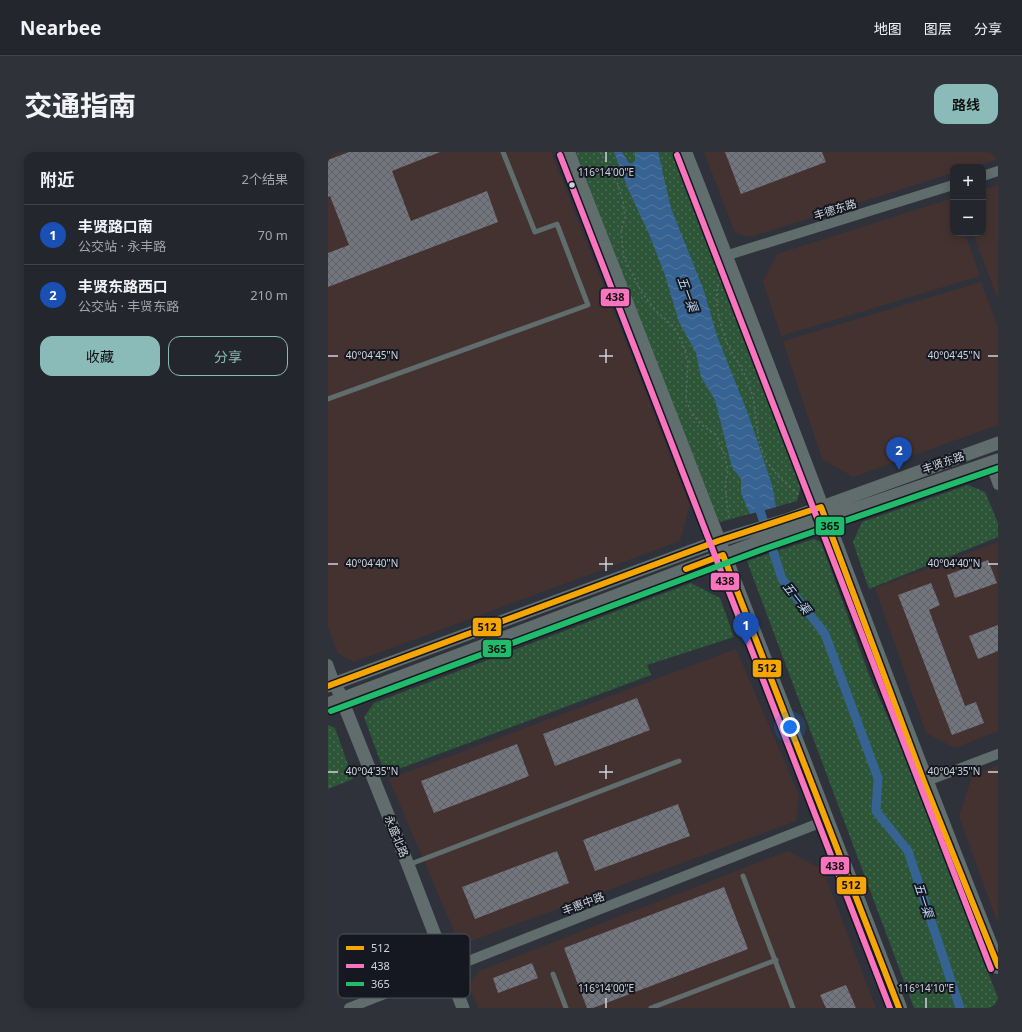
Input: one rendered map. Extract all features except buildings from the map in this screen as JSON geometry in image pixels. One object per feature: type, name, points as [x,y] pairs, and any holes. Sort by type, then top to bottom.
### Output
[{"type":"main road","points":[[567,152],[900,1008]]},
{"type":"main road","points":[[684,152],[824,513],[924,782],[998,966]]},
{"type":"street","points":[[986,175],[998,171]]},
{"type":"street","name":"丰德东路","points":[[725,256],[950,186]]},
{"type":"street","name":"丰贤东路","points":[[824,513],[998,443]]},
{"type":"street","points":[[994,462],[998,485]]},
{"type":"street","name":"丰贤东路","points":[[824,513],[994,462]]},
{"type":"street","points":[[332,684],[824,513]]},
{"type":"street","points":[[328,704],[721,548]]},
{"type":"street","name":"永盛北路","points":[[328,664],[332,684],[341,698],[435,934]]},
{"type":"street","points":[[924,782],[998,754]]},
{"type":"street","name":"丰惠中路","points":[[470,960],[827,820]]},
{"type":"street","name":"丰惠中路","points":[[349,1008],[374,998]]},
{"type":"street","name":"永盛北路","points":[[459,998],[463,1008]]},
{"type":"lane","points":[[328,399],[588,305],[557,224],[535,232],[503,152]]},
{"type":"lane","points":[[408,865],[679,761]]},
{"type":"lane","points":[[743,876],[793,1008]]},
{"type":"lane","points":[[651,1008],[776,960]]},
{"type":"lane","points":[[553,974],[566,1008]]},
{"type":"path","points":[[600,152],[617,182],[623,201],[625,218],[621,231],[624,258],[642,293],[657,312],[674,327],[683,344],[688,361],[686,400],[692,414],[702,425],[716,435],[724,454],[728,471],[725,485],[729,520]]},
{"type":"path","points":[[722,278],[718,284],[717,301],[720,320],[728,345],[750,385],[756,411],[757,430],[764,456],[778,477],[798,494]]},
{"type":"shaded area","points":[[328,152],[551,152],[690,505],[680,541],[354,662],[338,653],[328,628]]},
{"type":"shaded area","points":[[704,152],[998,152],[998,159],[982,164],[950,164],[950,174],[750,237],[735,233]]},
{"type":"shaded area","points":[[998,185],[998,300],[974,236],[986,236],[986,189]]},
{"type":"shaded area","points":[[950,199],[950,236],[966,236],[980,276],[781,336],[763,281],[777,254]]},
{"type":"shaded area","points":[[981,282],[998,327],[998,425],[853,477],[822,459],[783,341]]},
{"type":"shaded area","points":[[998,542],[998,731],[955,748],[926,733],[875,588]]},
{"type":"shaded area","points":[[736,649],[799,795],[796,821],[470,941],[470,934],[455,934],[389,779]]},
{"type":"shaded area","points":[[998,765],[998,924],[959,816],[972,776]]},
{"type":"shaded area","points":[[788,851],[823,870],[876,1008],[478,1008],[470,988],[470,984],[479,971]]},
{"type":"green space","points":[[576,152],[673,152],[722,278],[735,304],[802,482],[797,501],[720,522],[709,501]]},
{"type":"green space","points":[[968,485],[985,492],[998,523],[998,537],[869,589],[853,542],[862,522]]},
{"type":"green space","points":[[814,539],[821,542],[869,675],[904,754],[998,998],[998,1008],[914,1008],[747,561]]},
{"type":"green space","points":[[691,583],[720,598],[734,637],[647,665],[651,675],[385,774],[364,717],[374,703]]},
{"type":"green space","points":[[328,725],[335,728],[353,779],[328,789]]},
{"type":"water","name":"五一渠","points":[[614,152],[622,152],[629,163],[633,163],[635,161],[635,152],[658,152],[671,208],[704,291],[717,336],[750,419],[772,485],[776,507],[750,514],[741,493],[741,479],[732,467],[715,400],[701,377],[696,353],[679,322],[665,275]]},
{"type":"waterway","name":"五一渠","points":[[757,501],[782,579],[825,634],[878,778],[876,811],[908,851],[960,1008]]},
{"type":"transit line","name":"438","points":[[560,155],[890,1008]]},
{"type":"transit line","name":"438","points":[[677,155],[991,969]]},
{"type":"transit line","name":"365","points":[[331,711],[761,550],[998,468]]},
{"type":"transit line","name":"512","points":[[328,686],[718,541],[821,507],[924,782],[998,966]]},
{"type":"transit line","name":"512","points":[[686,569],[723,555],[899,1008]]},
{"type":"place","name":"丰贤东路西口","points":[[899,470]]},
{"type":"place","name":"丰贤路口南","points":[[746,645]]}]
